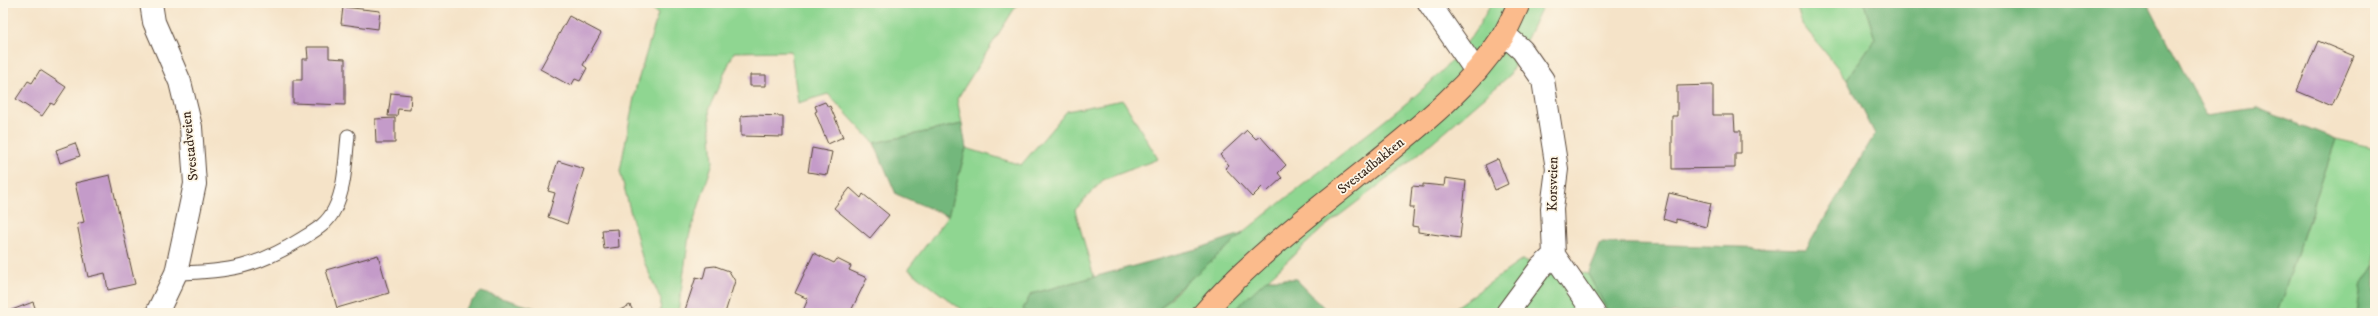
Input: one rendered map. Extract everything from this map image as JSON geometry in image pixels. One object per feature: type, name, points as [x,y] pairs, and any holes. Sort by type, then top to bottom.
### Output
[{"type":"main road","name":"Svestadbakken","points":[[1204,313],[1246,270],[1426,121],[1476,71],[1504,34],[1519,3]]},
{"type":"street","name":"Svestadveien","points":[[151,3],[154,22],[180,82],[190,128],[195,184],[176,273],[157,313]]},
{"type":"street","points":[[1429,3],[1476,71]]},
{"type":"street","name":"Korsveien","points":[[1504,34],[1522,50],[1543,80],[1557,169],[1552,208],[1554,255]]},
{"type":"street","points":[[1507,313],[1541,267],[1554,255],[1594,313]]},
{"type":"lane","points":[[176,273],[229,269],[260,262],[280,253],[322,227],[334,210],[342,191],[348,136]]},
{"type":"green space","points":[[643,3],[1018,3],[957,99],[962,124],[874,143],[828,94],[798,103],[791,51],[734,52],[709,108],[713,162],[689,236],[678,313],[660,313],[661,300],[642,257],[620,171],[636,87],[658,14]]},
{"type":"green space","points":[[1491,3],[1544,3],[1509,76],[1408,163],[1323,228],[1231,313],[1156,313],[1224,248],[1388,118],[1428,84],[1463,47],[1478,26]]},
{"type":"green space","points":[[1796,3],[1864,3],[1875,39],[1847,79],[1802,24]]},
{"type":"green space","points":[[1864,3],[2148,3],[2206,115],[2257,108],[2336,139],[2277,313],[1609,313],[1588,274],[1601,243],[1806,249],[1875,134],[1847,79],[1875,39]]},
{"type":"green space","points":[[1123,100],[1158,159],[1103,180],[1075,210],[1094,277],[1031,294],[1023,309],[1026,313],[966,313],[908,269],[948,216],[966,148],[1021,165],[1067,111]]},
{"type":"green space","points":[[962,124],[966,148],[948,216],[896,194],[874,143]]},
{"type":"green space","points":[[2336,139],[2375,148],[2375,265],[2361,287],[2357,313],[2277,313]]},
{"type":"green space","points":[[1244,233],[1175,292],[1156,313],[1026,313],[1023,309],[1031,294],[1200,248]]},
{"type":"green space","points":[[1522,260],[1588,274],[1609,313],[1448,313]]},
{"type":"green space","points":[[2375,265],[2375,313],[2357,313],[2361,287]]},
{"type":"green space","points":[[1267,279],[1296,279],[1329,313],[1231,313]]},
{"type":"green space","points":[[481,292],[548,312],[549,313],[460,313]]},
{"type":"building","points":[[343,7],[380,11],[378,29],[341,24]]},
{"type":"building","points":[[569,16],[601,33],[583,65],[587,68],[580,81],[575,79],[571,86],[540,69]]},
{"type":"building","points":[[2318,41],[2354,56],[2332,106],[2297,91]]},
{"type":"building","points":[[307,47],[329,47],[329,58],[345,59],[345,105],[293,103],[293,80],[302,80],[302,59],[308,59]]},
{"type":"building","points":[[40,70],[66,87],[54,105],[51,103],[42,116],[16,99],[28,81],[32,83]]},
{"type":"building","points":[[750,75],[766,75],[766,86],[750,86]]},
{"type":"building","points":[[1713,85],[1713,115],[1734,115],[1735,131],[1741,131],[1741,153],[1735,153],[1735,168],[1672,169],[1672,116],[1677,116],[1677,86]]},
{"type":"building","points":[[391,93],[411,95],[410,110],[398,109],[397,116],[388,116]]},
{"type":"building","points":[[825,102],[828,107],[830,106],[843,137],[828,144],[815,112],[817,111],[815,106]]},
{"type":"building","points":[[741,116],[783,116],[783,137],[741,136]]},
{"type":"building","points":[[395,118],[395,143],[376,143],[375,119]]},
{"type":"building","points":[[1247,130],[1256,139],[1260,136],[1286,165],[1278,173],[1282,178],[1268,191],[1263,186],[1252,197],[1225,168],[1229,165],[1220,155]]},
{"type":"building","points":[[75,143],[80,156],[60,163],[56,150]]},
{"type":"building","points":[[812,148],[832,152],[827,175],[808,172]]},
{"type":"building","points":[[1498,159],[1508,184],[1495,190],[1485,165]]},
{"type":"building","points":[[558,161],[584,169],[567,224],[548,217],[555,193],[548,191]]},
{"type":"building","points":[[110,175],[135,284],[108,290],[105,273],[88,277],[77,224],[84,222],[75,183]]},
{"type":"building","points":[[1445,178],[1466,181],[1460,238],[1418,232],[1418,227],[1412,226],[1414,207],[1410,207],[1412,186],[1423,187],[1423,184],[1444,186]]},
{"type":"building","points":[[850,188],[861,198],[863,194],[889,215],[870,238],[834,208]]},
{"type":"building","points":[[1669,193],[1711,203],[1706,227],[1676,219],[1676,223],[1663,219]]},
{"type":"building","points":[[618,229],[619,247],[604,249],[602,230]]},
{"type":"building","points":[[814,253],[834,263],[837,259],[851,266],[849,270],[867,278],[850,313],[802,313],[808,299],[795,293]]},
{"type":"building","points":[[378,255],[389,293],[337,308],[326,270]]},
{"type":"building","points":[[715,266],[729,271],[735,281],[725,313],[684,313],[696,277],[703,279],[706,267]]},
{"type":"building","points":[[33,302],[37,313],[4,313]]},
{"type":"building","points":[[630,305],[634,313],[614,313]]}]
